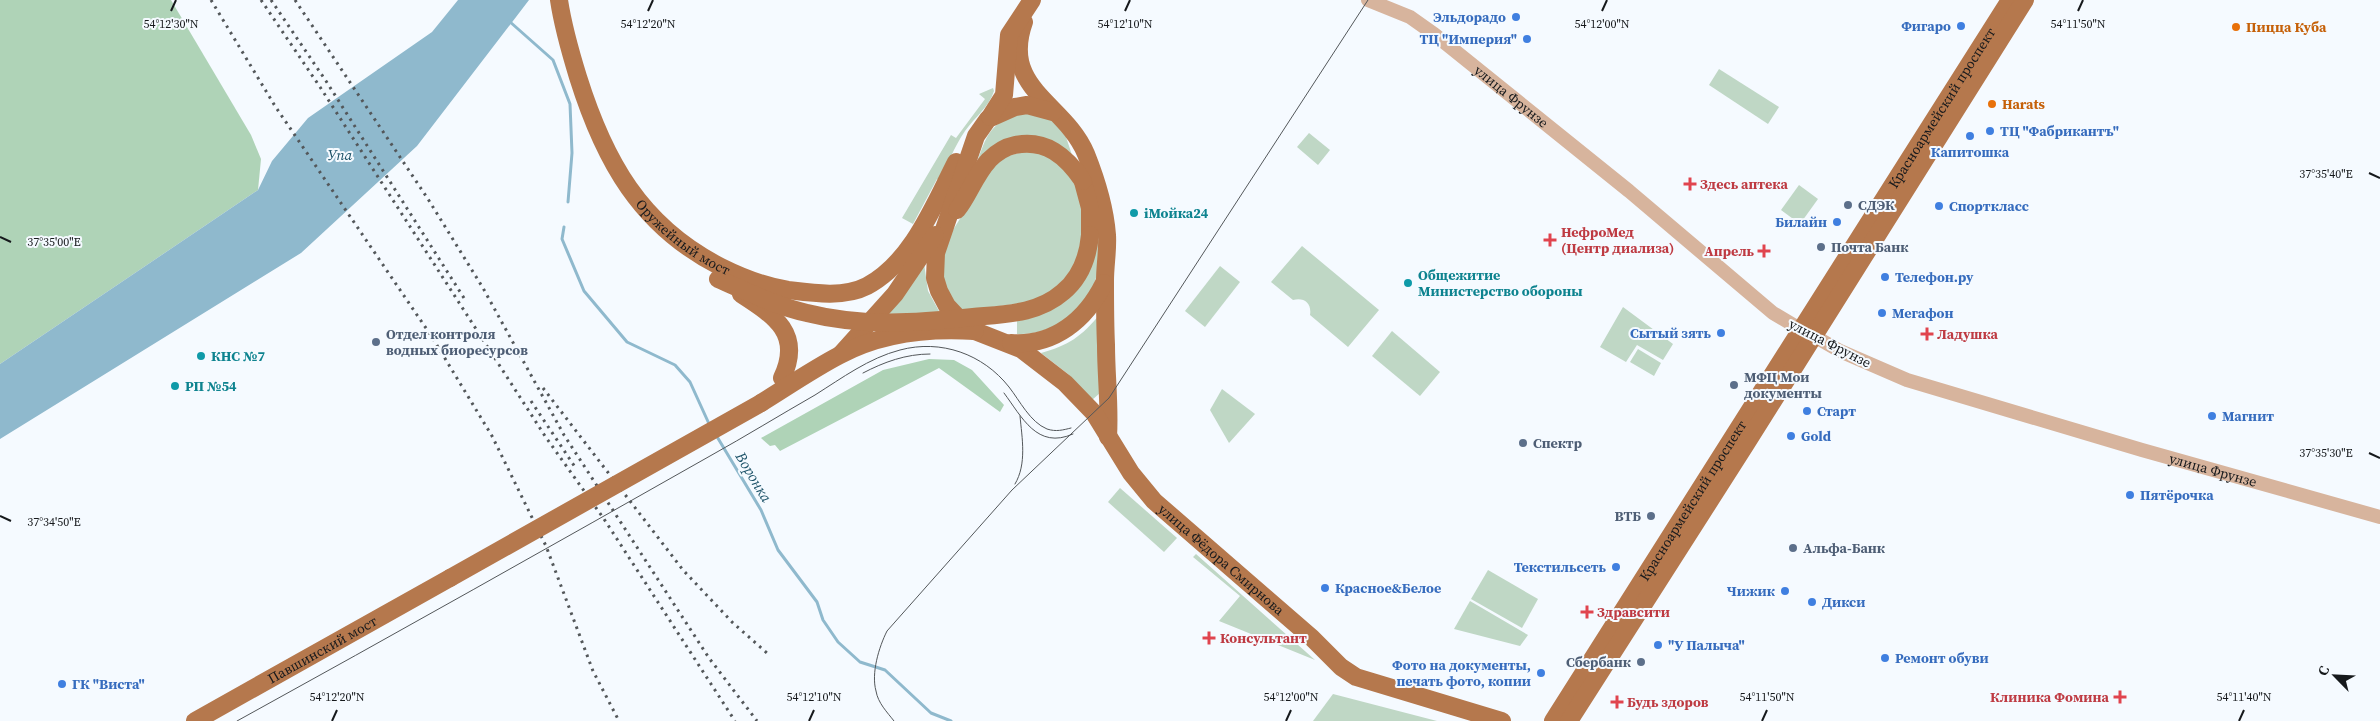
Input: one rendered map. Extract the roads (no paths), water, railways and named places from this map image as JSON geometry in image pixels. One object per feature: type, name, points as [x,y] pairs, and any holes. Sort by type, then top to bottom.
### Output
[{"type":"main road","name":"Оружейный мост","points":[[549,0],[555,38],[577,111],[602,170],[630,210],[654,234],[684,258],[718,279]]},
{"type":"main road","name":"Оружейный мост","points":[[560,0],[566,36],[586,103],[610,160],[629,190],[649,214],[679,241],[703,258],[736,275],[767,287],[801,292],[841,293],[866,286],[880,277],[890,268],[920,231],[958,158],[976,136]]},
{"type":"main road","name":"Красноармейский проспект","points":[[1569,721],[2010,0]]},
{"type":"main road","name":"Красноармейский проспект","points":[[1553,721],[2025,0]]},
{"type":"main road","points":[[1032,1],[1020,35],[1020,59],[1030,86],[1053,112],[1063,119],[1074,133],[1090,166],[1104,213],[1108,246],[1105,280],[1108,436]]},
{"type":"main road","points":[[976,331],[963,323],[947,306],[939,291],[935,278],[936,254],[976,136],[1004,95],[1007,72],[1006,50],[1009,35],[1032,1]]},
{"type":"main road","points":[[988,120],[1014,107],[1027,105],[1053,112]]},
{"type":"main road","points":[[718,279],[784,307],[854,322],[907,323],[1020,313],[1047,303],[1065,291],[1076,278],[1084,262],[1090,235],[1090,208],[1074,133]]},
{"type":"main road","points":[[841,354],[895,294],[946,220],[958,208],[990,159],[1012,146],[1028,143],[1050,148],[1068,162],[1083,181]]},
{"type":"main road","points":[[718,279],[771,315],[782,326],[790,351],[788,364],[782,378]]},
{"type":"main road","points":[[1007,343],[1030,343],[1062,332],[1074,324],[1089,308],[1105,280]]},
{"type":"main road","points":[[841,354],[910,332],[942,330],[976,331]]},
{"type":"main road","name":"улица Фёдора Смирнова","points":[[976,331],[1031,355],[1066,383],[1092,411],[1131,474],[1154,501],[1312,638],[1348,673],[1372,683],[1502,721]]},
{"type":"main road","name":"Павшинский мост","points":[[195,721],[761,403],[841,354]]},
{"type":"main road","points":[[1092,411],[1108,393]]},
{"type":"street","name":"улица Фрунзе","points":[[1368,0],[1410,17],[1434,34],[1629,191],[1773,313],[1840,351],[1907,380],[2142,450],[2380,517]]},
{"type":"street","points":[[761,403],[782,378]]},
{"type":"water","name":"Упа","points":[[458,0],[529,0],[417,146],[301,253],[0,439],[0,364],[258,190],[272,161],[308,118],[432,32]]},
{"type":"waterway","name":"Воронка","points":[[509,21],[553,60],[570,104],[572,153],[568,202]]},
{"type":"waterway","name":"Воронка","points":[[564,227],[562,239],[584,291],[627,342],[675,365],[690,382],[710,426]]},
{"type":"waterway","name":"Воронка","points":[[716,435],[761,510],[778,550],[817,602],[823,620],[838,642],[860,662],[885,670],[931,713],[951,721]]},
{"type":"tram line","points":[[894,721],[883,707],[877,695],[874,676],[881,645],[887,631],[1012,490],[1109,398],[1368,0]]},
{"type":"tram line","points":[[237,721],[723,448],[877,358],[915,347],[931,346],[960,352],[974,358],[999,375],[1030,416],[1041,426],[1053,430],[1071,428]]},
{"type":"tram line","points":[[863,373],[895,359],[912,355],[930,354]]},
{"type":"tram line","points":[[1004,393],[1024,421],[1040,434],[1050,438],[1060,438],[1073,434]]},
{"type":"tram line","points":[[1015,484],[1019,476],[1022,459],[1020,416]]},
{"type":"railway","points":[[211,0],[275,106],[432,337],[492,436],[546,546],[593,671],[619,721]]},
{"type":"railway","points":[[261,0],[320,87],[545,436],[604,519],[735,721]]},
{"type":"railway","points":[[271,0],[326,81],[464,298]]},
{"type":"railway","points":[[295,0],[428,199],[483,288],[564,435],[709,658],[757,721]]},
{"type":"railway","points":[[543,388],[683,570],[733,623],[767,653]]},
{"type":"railway","points":[[531,401],[575,467]]},
{"type":"place","name":"Эльдорадо","points":[[1516,17]]},
{"type":"place","name":"Фигаро","points":[[1961,26]]},
{"type":"place","name":"Пицца Куба","points":[[2236,27]]},
{"type":"place","name":"ТЦ \"Империя\"","points":[[1527,39]]},
{"type":"place","name":"Harats","points":[[1992,104]]},
{"type":"place","name":"ТЦ \"Фабрикантъ\"","points":[[1990,131]]},
{"type":"place","name":"Капитошка","points":[[1970,136]]},
{"type":"place","name":"Здесь аптека","points":[[1690,184]]},
{"type":"place","name":"СДЭК","points":[[1848,205]]},
{"type":"place","name":"Спорткласс","points":[[1939,206]]},
{"type":"place","name":"iМойка24","points":[[1134,213]]},
{"type":"place","name":"Билайн","points":[[1837,222]]},
{"type":"place","name":"НефроМед (Центр диализа)","points":[[1550,240]]},
{"type":"place","name":"Почта Банк","points":[[1821,247]]},
{"type":"place","name":"Апрель","points":[[1764,251]]},
{"type":"place","name":"Телефон.ру","points":[[1885,277]]},
{"type":"place","name":"Общежитие Министерство обороны","points":[[1408,283]]},
{"type":"place","name":"Мегафон","points":[[1882,313]]},
{"type":"place","name":"Сытый зять","points":[[1721,333]]},
{"type":"place","name":"Ладушка","points":[[1927,334]]},
{"type":"place","name":"Отдел контроля водных биоресурсов","points":[[376,342]]},
{"type":"place","name":"КНС №7","points":[[201,356]]},
{"type":"place","name":"МФЦ Мои документы","points":[[1734,385]]},
{"type":"place","name":"РП №54","points":[[175,386]]},
{"type":"place","name":"Старт","points":[[1807,411]]},
{"type":"place","name":"Магнит","points":[[2212,416]]},
{"type":"place","name":"Gold","points":[[1791,436]]},
{"type":"place","name":"Спектр","points":[[1523,443]]},
{"type":"place","name":"Пятёрочка","points":[[2130,495]]},
{"type":"place","name":"ВТБ","points":[[1651,516]]},
{"type":"place","name":"Альфа-Банк","points":[[1793,548]]},
{"type":"place","name":"Текстильсеть","points":[[1616,567]]},
{"type":"place","name":"Красное&Белое","points":[[1325,588]]},
{"type":"place","name":"Чижик","points":[[1785,591]]},
{"type":"place","name":"Дикси","points":[[1812,602]]},
{"type":"place","name":"Здравсити","points":[[1587,612]]},
{"type":"place","name":"Консультант","points":[[1209,638]]},
{"type":"place","name":"\"У Палыча\"","points":[[1658,645]]},
{"type":"place","name":"Ремонт обуви","points":[[1885,658]]},
{"type":"place","name":"Сбербанк","points":[[1641,662]]},
{"type":"place","name":"Фото на документы, печать фото, копии","points":[[1541,673]]},
{"type":"place","name":"ГК \"Виста\"","points":[[62,684]]},
{"type":"place","name":"Клиника Фомина","points":[[2120,697]]},
{"type":"place","name":"Будь здоров","points":[[1617,702]]}]
